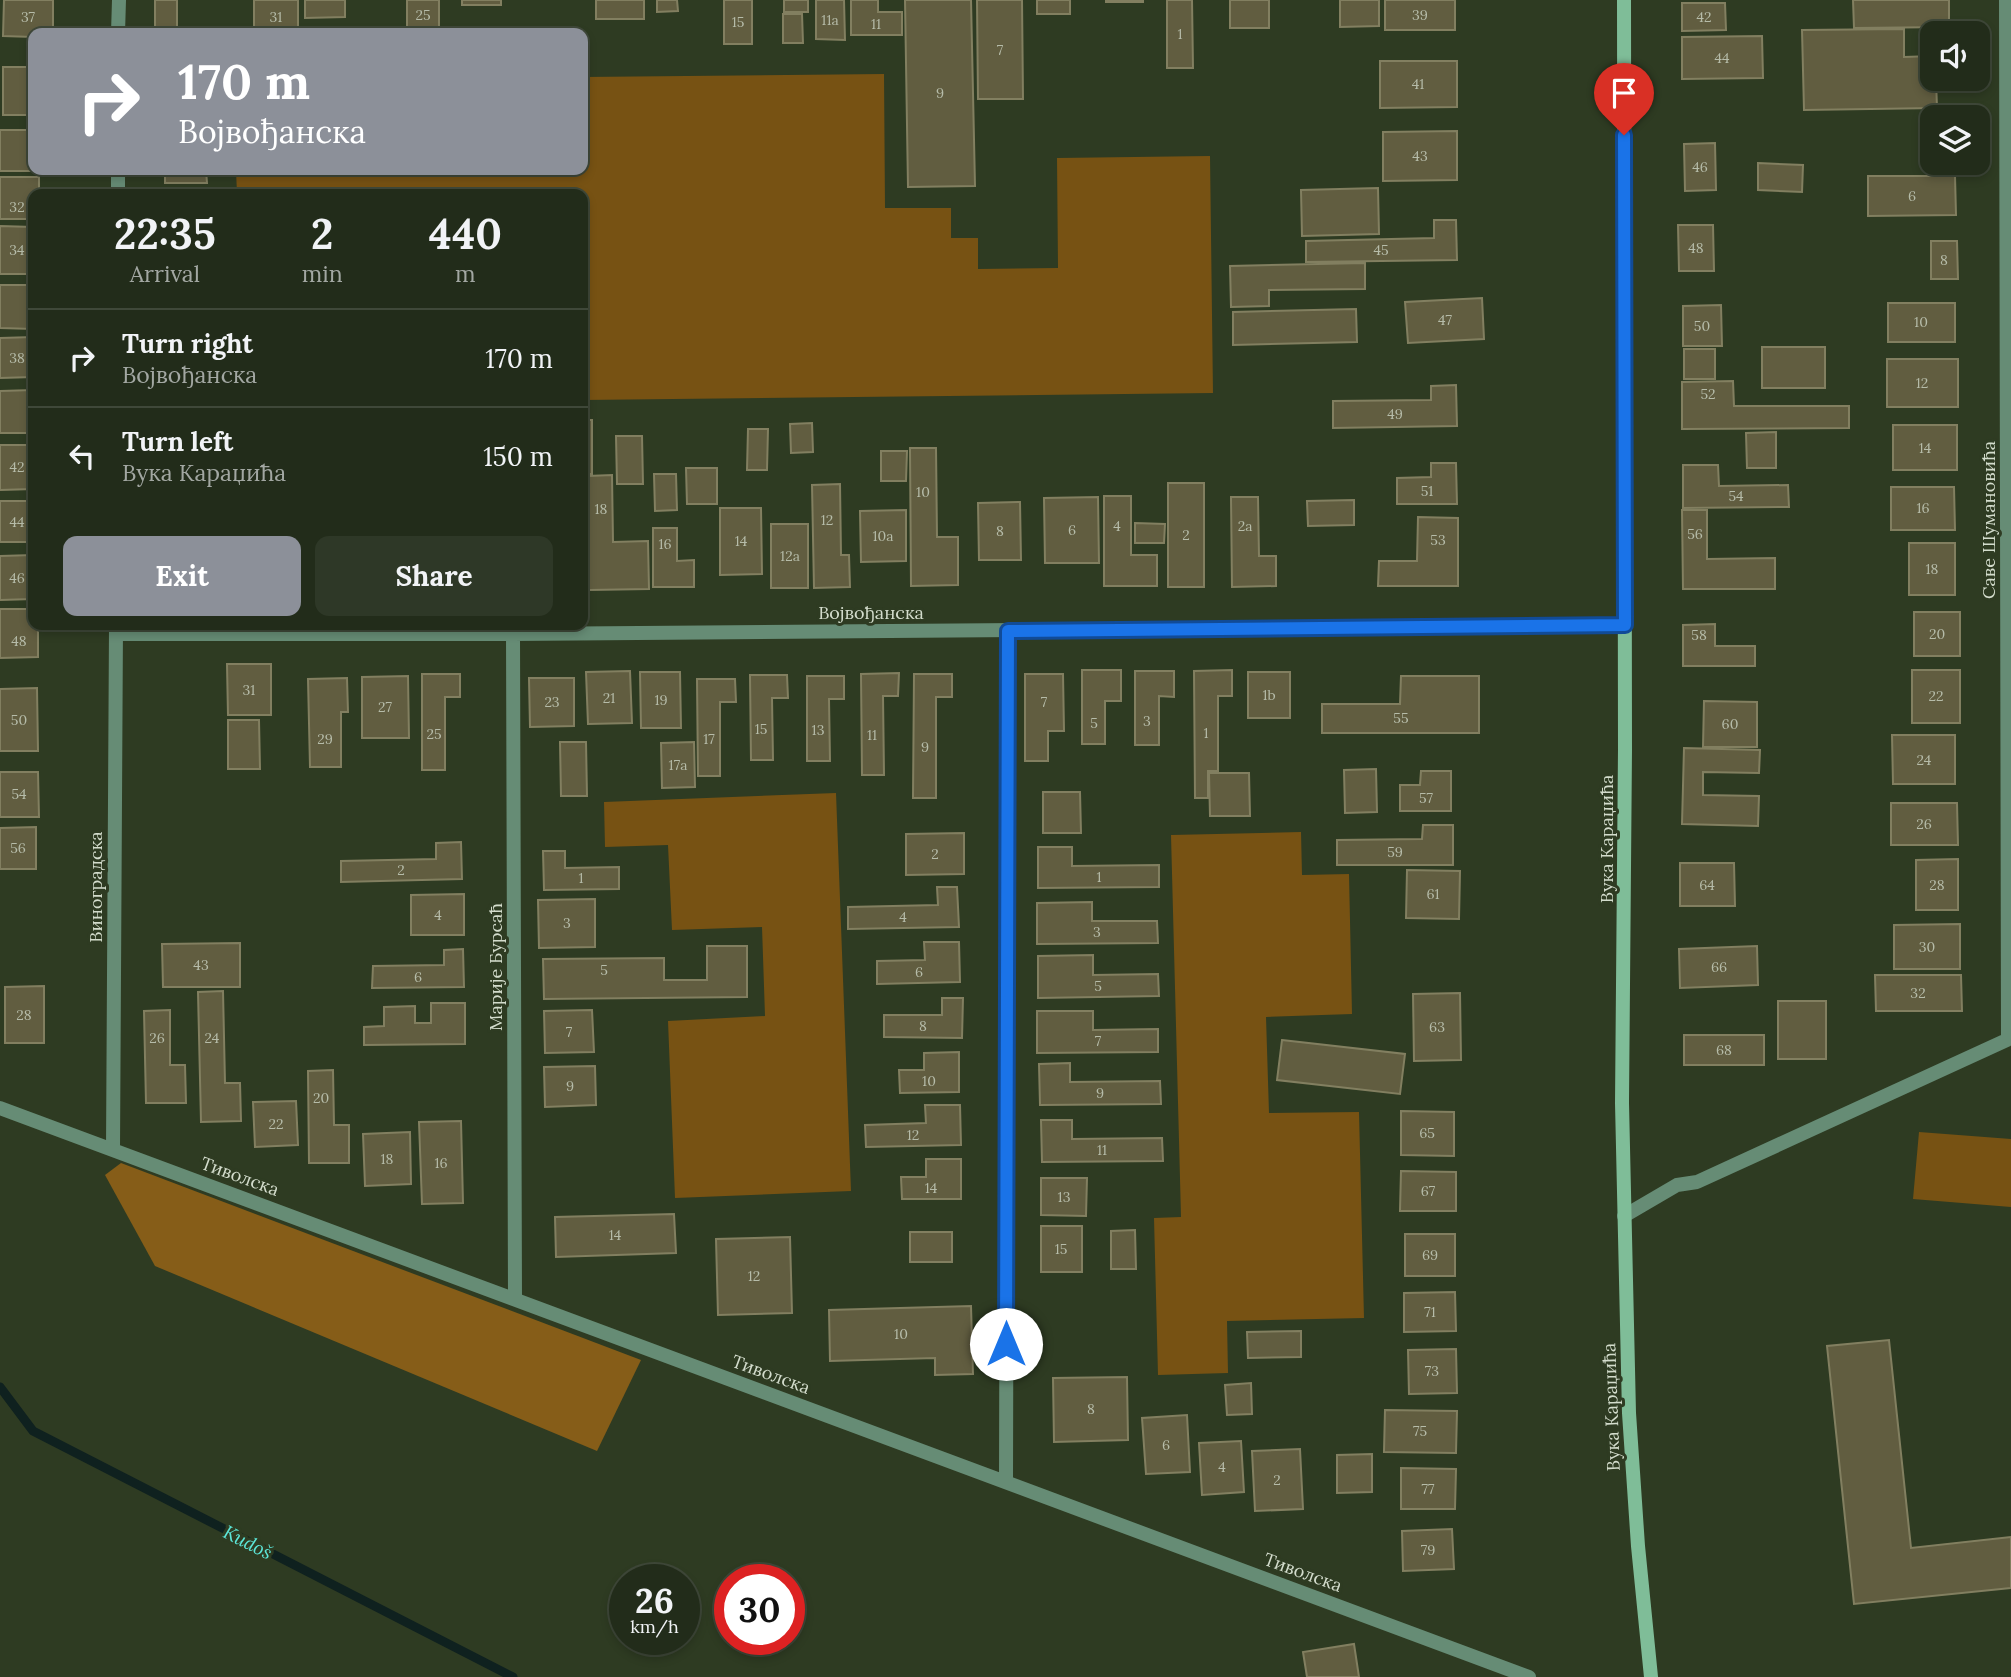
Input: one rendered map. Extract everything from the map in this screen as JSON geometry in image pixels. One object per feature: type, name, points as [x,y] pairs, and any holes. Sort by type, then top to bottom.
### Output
[{"type":"main road","name":"Вука Караџића","points":[[1624,0],[1625,625],[1622,1103],[1633,1468],[1651,1677]]},
{"type":"street","points":[[118,28],[119,0]]},
{"type":"street","name":"Саве Шумановића","points":[[2006,0],[2009,268],[2009,1038]]},
{"type":"street","name":"Војвођанска","points":[[195,630],[513,634],[1625,625]]},
{"type":"street","name":"Виноградска","points":[[113,1149],[116,630]]},
{"type":"street","points":[[1006,1482],[1008,631]]},
{"type":"street","name":"Марије Бурсаћ","points":[[513,634],[515,1299]]},
{"type":"street","points":[[1624,1216],[1677,1185],[1697,1182],[2009,1038]]},
{"type":"street","name":"Тиволска","points":[[0,1108],[1529,1677]]},
{"type":"shaded area","points":[[884,74],[885,208],[951,208],[951,238],[978,238],[978,269],[1058,268],[1057,158],[1210,156],[1213,393],[588,400],[588,189],[237,189],[236,175],[588,175],[588,77]]},
{"type":"shaded area","points":[[836,793],[851,1191],[675,1198],[668,1021],[765,1016],[762,927],[672,930],[668,845],[605,847],[604,802]]},
{"type":"shaded area","points":[[1301,832],[1302,875],[1349,874],[1352,1014],[1266,1017],[1269,1113],[1359,1112],[1364,1318],[1227,1321],[1228,1373],[1158,1375],[1154,1218],[1181,1217],[1171,835]]},
{"type":"shaded area","points":[[1919,1132],[2011,1139],[2011,1207],[1913,1199]]},
{"type":"shaded area","points":[[121,1163],[641,1360],[597,1451],[155,1266],[105,1175]]},
{"type":"building","points":[[4,0],[53,0],[53,28],[28,28],[28,37],[3,36]]},
{"type":"building","points":[[155,0],[177,0],[177,28],[155,28]]},
{"type":"building","points":[[254,0],[298,0],[298,28],[254,28]]},
{"type":"building","points":[[305,0],[345,0],[345,17],[305,18]]},
{"type":"building","points":[[407,0],[439,0],[439,28],[407,28]]},
{"type":"building","points":[[462,0],[501,0],[501,5],[462,5]]},
{"type":"building","points":[[596,0],[644,0],[644,19],[596,19]]},
{"type":"building","points":[[657,0],[677,0],[678,11],[657,12]]},
{"type":"building","points":[[724,0],[752,0],[752,44],[724,44]]},
{"type":"building","points":[[784,0],[808,0],[808,12],[784,12]]},
{"type":"building","points":[[816,0],[844,0],[845,40],[816,39]]},
{"type":"building","points":[[851,0],[878,0],[878,12],[902,12],[902,35],[851,35]]},
{"type":"building","points":[[905,0],[971,0],[975,186],[908,187]]},
{"type":"building","points":[[977,0],[1022,0],[1023,99],[978,99]]},
{"type":"building","points":[[1037,0],[1070,0],[1070,14],[1037,14]]},
{"type":"building","points":[[1143,0],[1143,2],[1106,2]]},
{"type":"building","points":[[1167,0],[1192,0],[1193,68],[1167,68]]},
{"type":"building","points":[[1230,0],[1269,0],[1269,28],[1230,28]]},
{"type":"building","points":[[1340,0],[1379,0],[1379,26],[1340,27]]},
{"type":"building","points":[[1385,0],[1455,0],[1455,30],[1385,30]]},
{"type":"building","points":[[1853,0],[1949,0],[1949,21],[1920,21],[1920,27],[1854,28]]},
{"type":"building","points":[[1682,3],[1725,3],[1726,30],[1682,31]]},
{"type":"building","points":[[783,14],[802,14],[803,43],[783,43]]},
{"type":"building","points":[[1904,29],[1904,57],[1920,56],[1920,91],[1936,91],[1937,105],[1920,105],[1920,108],[1804,110],[1802,30]]},
{"type":"building","points":[[1762,36],[1763,78],[1682,79],[1682,37]]},
{"type":"building","points":[[1380,61],[1457,61],[1457,107],[1380,108]]},
{"type":"building","points":[[3,67],[28,67],[28,115],[3,115]]},
{"type":"building","points":[[0,130],[28,130],[28,171],[0,171]]},
{"type":"building","points":[[1457,131],[1457,180],[1383,181],[1383,132]]},
{"type":"building","points":[[1715,143],[1716,190],[1685,191],[1684,144]]},
{"type":"building","points":[[1758,163],[1803,165],[1802,192],[1758,190]]},
{"type":"building","points":[[165,175],[206,175],[207,183],[165,183]]},
{"type":"building","points":[[1868,176],[1955,176],[1956,215],[1868,216]]},
{"type":"building","points":[[0,177],[39,177],[39,189],[28,189],[28,219],[0,219]]},
{"type":"building","points":[[1378,188],[1379,234],[1302,236],[1301,190]]},
{"type":"building","points":[[1434,220],[1456,220],[1457,260],[1306,262],[1306,241],[1434,238]]},
{"type":"building","points":[[1678,225],[1713,225],[1714,271],[1679,271]]},
{"type":"building","points":[[0,226],[28,227],[28,274],[0,274]]},
{"type":"building","points":[[1931,241],[1957,241],[1958,279],[1931,279]]},
{"type":"building","points":[[1365,263],[1365,289],[1269,290],[1269,306],[1231,307],[1230,266]]},
{"type":"building","points":[[0,285],[28,285],[28,329],[0,328]]},
{"type":"building","points":[[1482,298],[1484,339],[1408,343],[1405,302]]},
{"type":"building","points":[[1888,303],[1955,303],[1955,342],[1888,342]]},
{"type":"building","points":[[1721,305],[1722,346],[1683,346],[1683,306]]},
{"type":"building","points":[[1356,309],[1357,342],[1233,345],[1233,312]]},
{"type":"building","points":[[28,337],[28,377],[0,378],[0,338]]},
{"type":"building","points":[[1762,347],[1825,347],[1825,388],[1762,388]]},
{"type":"building","points":[[1684,349],[1715,349],[1715,379],[1684,379]]},
{"type":"building","points":[[1887,359],[1958,359],[1958,407],[1887,407]]},
{"type":"building","points":[[1733,381],[1734,406],[1849,406],[1849,428],[1682,429],[1682,382]]},
{"type":"building","points":[[1456,385],[1457,426],[1333,428],[1333,401],[1431,400],[1431,386]]},
{"type":"building","points":[[28,390],[28,433],[0,433],[0,391]]},
{"type":"building","points":[[588,420],[592,420],[592,474],[588,474]]},
{"type":"building","points":[[812,423],[813,452],[791,453],[790,424]]},
{"type":"building","points":[[1893,425],[1957,425],[1957,470],[1893,470]]},
{"type":"building","points":[[748,429],[768,429],[767,470],[747,470]]},
{"type":"building","points":[[1776,432],[1776,468],[1747,468],[1746,433]]},
{"type":"building","points":[[616,436],[642,436],[643,484],[617,484]]},
{"type":"building","points":[[0,445],[28,445],[28,489],[0,490]]},
{"type":"building","points":[[910,448],[936,448],[937,537],[958,537],[958,585],[911,586]]},
{"type":"building","points":[[881,451],[907,451],[906,481],[881,481]]},
{"type":"building","points":[[1431,463],[1456,463],[1457,504],[1397,504],[1397,478],[1431,477]]},
{"type":"building","points":[[1683,465],[1718,465],[1719,486],[1788,485],[1789,507],[1683,508]]},
{"type":"building","points":[[686,468],[717,468],[717,504],[687,504]]},
{"type":"building","points":[[654,474],[676,474],[677,510],[655,511]]},
{"type":"building","points":[[612,475],[613,542],[648,541],[649,589],[589,590],[588,476]]},
{"type":"building","points":[[1168,483],[1204,483],[1204,587],[1168,587]]},
{"type":"building","points":[[840,484],[841,555],[849,555],[850,587],[814,588],[812,485]]},
{"type":"building","points":[[1891,487],[1954,487],[1955,530],[1891,530]]},
{"type":"building","points":[[1104,496],[1131,496],[1131,555],[1157,555],[1157,586],[1104,586]]},
{"type":"building","points":[[1098,497],[1099,563],[1045,563],[1044,498]]},
{"type":"building","points":[[1231,497],[1258,497],[1259,556],[1276,556],[1276,586],[1232,587]]},
{"type":"building","points":[[1354,500],[1354,525],[1308,526],[1307,501]]},
{"type":"building","points":[[0,501],[28,501],[28,542],[0,542]]},
{"type":"building","points":[[1020,502],[1021,560],[979,560],[978,503]]},
{"type":"building","points":[[720,508],[761,508],[762,574],[720,575]]},
{"type":"building","points":[[906,510],[906,561],[861,562],[860,511]]},
{"type":"building","points":[[1682,510],[1707,510],[1707,559],[1775,558],[1775,589],[1683,589]]},
{"type":"building","points":[[1418,517],[1458,518],[1458,586],[1378,586],[1379,561],[1417,561]]},
{"type":"building","points":[[1135,523],[1165,524],[1164,543],[1135,543]]},
{"type":"building","points":[[771,524],[808,524],[808,588],[771,588]]},
{"type":"building","points":[[653,528],[677,528],[677,561],[694,560],[694,587],[653,587]]},
{"type":"building","points":[[1909,543],[1955,543],[1955,595],[1909,595]]},
{"type":"building","points":[[28,555],[28,599],[0,600],[0,556]]},
{"type":"building","points":[[0,609],[28,609],[28,630],[38,630],[38,657],[0,658]]},
{"type":"building","points":[[1914,612],[1960,612],[1960,656],[1914,656]]},
{"type":"building","points":[[1715,624],[1715,646],[1755,646],[1755,666],[1683,666],[1683,625]]},
{"type":"building","points":[[227,664],[271,664],[271,715],[228,715]]},
{"type":"building","points":[[1082,670],[1121,670],[1121,701],[1105,701],[1105,744],[1082,744]]},
{"type":"building","points":[[1232,670],[1232,696],[1218,696],[1218,771],[1208,771],[1208,798],[1195,798],[1194,671]]},
{"type":"building","points":[[1912,670],[1960,670],[1960,723],[1912,723]]},
{"type":"building","points":[[630,671],[632,723],[588,724],[586,672]]},
{"type":"building","points":[[1135,671],[1174,671],[1174,697],[1159,696],[1159,745],[1135,745]]},
{"type":"building","points":[[640,672],[680,672],[681,728],[641,728]]},
{"type":"building","points":[[1248,672],[1290,672],[1290,718],[1248,718]]},
{"type":"building","points":[[899,673],[898,696],[883,696],[884,775],[862,775],[861,674]]},
{"type":"building","points":[[422,674],[460,674],[460,697],[445,697],[445,770],[422,770]]},
{"type":"building","points":[[914,674],[952,674],[952,697],[936,697],[936,798],[913,798]]},
{"type":"building","points":[[1025,674],[1063,674],[1064,731],[1048,731],[1048,761],[1025,761]]},
{"type":"building","points":[[750,675],[787,675],[788,698],[772,698],[773,760],[751,760]]},
{"type":"building","points":[[408,676],[409,738],[362,738],[362,677]]},
{"type":"building","points":[[807,676],[844,676],[844,699],[829,699],[830,761],[807,761]]},
{"type":"building","points":[[1401,676],[1479,676],[1479,733],[1322,733],[1322,704],[1400,704]]},
{"type":"building","points":[[347,678],[348,712],[341,712],[341,767],[310,767],[308,679]]},
{"type":"building","points":[[529,678],[574,678],[574,726],[530,727]]},
{"type":"building","points":[[697,679],[735,679],[736,702],[720,702],[720,776],[698,776]]},
{"type":"building","points":[[37,688],[38,751],[0,751],[0,689]]},
{"type":"building","points":[[1704,701],[1757,702],[1757,747],[1703,747]]},
{"type":"building","points":[[228,720],[259,720],[260,769],[228,769]]},
{"type":"building","points":[[1892,735],[1955,735],[1955,784],[1893,784]]},
{"type":"building","points":[[560,742],[586,742],[587,796],[561,796]]},
{"type":"building","points":[[694,742],[695,787],[662,788],[661,743]]},
{"type":"building","points":[[1684,748],[1760,750],[1759,773],[1703,772],[1703,795],[1759,796],[1758,826],[1682,824]]},
{"type":"building","points":[[1376,769],[1377,812],[1345,813],[1344,770]]},
{"type":"building","points":[[1421,771],[1451,771],[1451,811],[1400,811],[1400,785],[1420,785]]},
{"type":"building","points":[[0,772],[38,772],[39,817],[0,817]]},
{"type":"building","points":[[1209,773],[1249,773],[1250,816],[1210,816]]},
{"type":"building","points":[[1043,792],[1080,792],[1081,833],[1043,833]]},
{"type":"building","points":[[1891,803],[1957,803],[1958,845],[1891,845]]},
{"type":"building","points":[[1423,825],[1453,825],[1453,865],[1337,865],[1337,840],[1422,839]]},
{"type":"building","points":[[36,827],[36,869],[0,869],[0,828]]},
{"type":"building","points":[[964,833],[964,874],[906,875],[906,834]]},
{"type":"building","points":[[461,842],[462,879],[341,882],[341,861],[436,859],[436,843]]},
{"type":"building","points":[[1038,847],[1072,847],[1072,866],[1159,865],[1159,887],[1038,888]]},
{"type":"building","points":[[543,851],[565,851],[565,868],[619,867],[619,889],[544,890]]},
{"type":"building","points":[[1958,859],[1958,910],[1916,910],[1916,860]]},
{"type":"building","points":[[1680,863],[1734,863],[1735,906],[1680,906]]},
{"type":"building","points":[[1407,870],[1460,871],[1459,919],[1406,918]]},
{"type":"building","points":[[937,887],[957,887],[959,927],[848,929],[848,907],[938,905]]},
{"type":"building","points":[[464,894],[464,935],[411,935],[411,895]]},
{"type":"building","points":[[595,899],[595,947],[539,948],[538,900]]},
{"type":"building","points":[[1092,902],[1092,921],[1157,921],[1158,943],[1037,944],[1037,903]]},
{"type":"building","points":[[1960,924],[1960,969],[1894,969],[1894,925]]},
{"type":"building","points":[[924,942],[959,942],[960,982],[877,984],[877,961],[925,960]]},
{"type":"building","points":[[240,943],[240,987],[163,987],[162,944]]},
{"type":"building","points":[[707,946],[747,946],[747,997],[544,999],[543,959],[664,958],[664,980],[707,980]]},
{"type":"building","points":[[1757,946],[1758,985],[1680,988],[1679,949]]},
{"type":"building","points":[[463,949],[464,987],[372,988],[373,966],[444,965],[444,950]]},
{"type":"building","points":[[1093,955],[1093,975],[1158,974],[1159,996],[1038,998],[1038,956]]},
{"type":"building","points":[[1875,975],[1961,975],[1962,1011],[1876,1011]]},
{"type":"building","points":[[44,986],[44,1043],[5,1043],[5,987]]},
{"type":"building","points":[[223,991],[225,1083],[240,1083],[241,1121],[201,1122],[198,992]]},
{"type":"building","points":[[1460,993],[1461,1060],[1414,1061],[1413,994]]},
{"type":"building","points":[[942,998],[963,998],[962,1038],[884,1037],[884,1015],[942,1015]]},
{"type":"building","points":[[1778,1001],[1826,1001],[1826,1059],[1778,1059]]},
{"type":"building","points":[[431,1003],[465,1003],[465,1044],[364,1045],[364,1027],[384,1026],[384,1007],[415,1006],[415,1023],[431,1023]]},
{"type":"building","points":[[170,1010],[170,1065],[185,1065],[186,1103],[146,1103],[144,1011]]},
{"type":"building","points":[[592,1010],[594,1052],[545,1053],[544,1011]]},
{"type":"building","points":[[1037,1011],[1093,1011],[1093,1030],[1158,1029],[1158,1052],[1037,1053]]},
{"type":"building","points":[[1684,1035],[1764,1035],[1764,1065],[1684,1065]]},
{"type":"building","points":[[1282,1040],[1405,1054],[1400,1094],[1277,1080]]},
{"type":"building","points":[[959,1052],[959,1092],[900,1093],[899,1070],[924,1070],[924,1053]]},
{"type":"building","points":[[1070,1063],[1070,1082],[1160,1081],[1161,1104],[1040,1105],[1039,1064]]},
{"type":"building","points":[[595,1066],[596,1105],[545,1107],[544,1067]]},
{"type":"building","points":[[333,1070],[334,1125],[349,1125],[349,1163],[309,1163],[308,1071]]},
{"type":"building","points":[[296,1101],[298,1145],[255,1147],[253,1102]]},
{"type":"building","points":[[925,1105],[960,1105],[961,1145],[866,1147],[865,1125],[926,1123]]},
{"type":"building","points":[[1401,1111],[1454,1112],[1454,1156],[1401,1155]]},
{"type":"building","points":[[1041,1120],[1072,1120],[1072,1139],[1162,1138],[1163,1161],[1042,1162]]},
{"type":"building","points":[[461,1121],[463,1203],[422,1204],[419,1122]]},
{"type":"building","points":[[410,1132],[411,1184],[365,1186],[363,1134]]},
{"type":"building","points":[[926,1159],[961,1159],[961,1199],[902,1199],[901,1177],[926,1177]]},
{"type":"building","points":[[1401,1171],[1456,1172],[1456,1211],[1400,1211]]},
{"type":"building","points":[[1041,1178],[1087,1178],[1086,1216],[1041,1215]]},
{"type":"building","points":[[674,1214],[676,1253],[556,1257],[555,1217]]},
{"type":"building","points":[[1041,1226],[1082,1226],[1082,1272],[1041,1272]]},
{"type":"building","points":[[1135,1230],[1136,1269],[1111,1269],[1111,1231]]},
{"type":"building","points":[[910,1232],[952,1232],[952,1262],[910,1262]]},
{"type":"building","points":[[1405,1234],[1455,1234],[1455,1276],[1405,1276]]},
{"type":"building","points":[[790,1237],[792,1313],[718,1315],[716,1239]]},
{"type":"building","points":[[1455,1292],[1456,1331],[1404,1332],[1404,1293]]},
{"type":"building","points":[[971,1306],[973,1374],[935,1375],[935,1358],[830,1361],[829,1310]]},
{"type":"building","points":[[1301,1331],[1301,1357],[1248,1358],[1247,1332]]},
{"type":"building","points":[[1889,1340],[1911,1548],[2011,1537],[2011,1588],[1854,1604],[1827,1346]]},
{"type":"building","points":[[1456,1349],[1457,1393],[1409,1394],[1408,1350]]},
{"type":"building","points":[[1127,1377],[1128,1440],[1054,1442],[1053,1378]]},
{"type":"building","points":[[1251,1383],[1252,1414],[1227,1415],[1225,1385]]},
{"type":"building","points":[[1385,1410],[1457,1411],[1456,1453],[1384,1452]]},
{"type":"building","points":[[1187,1415],[1190,1472],[1146,1474],[1142,1418]]},
{"type":"building","points":[[1241,1441],[1244,1492],[1202,1495],[1199,1443]]},
{"type":"building","points":[[1300,1449],[1303,1509],[1255,1511],[1252,1451]]},
{"type":"building","points":[[1372,1454],[1372,1492],[1337,1493],[1337,1455]]},
{"type":"building","points":[[1401,1468],[1456,1469],[1455,1509],[1401,1509]]},
{"type":"building","points":[[1452,1529],[1454,1569],[1403,1571],[1402,1531]]},
{"type":"building","points":[[1354,1644],[1359,1677],[1307,1677],[1303,1652]]},
{"type":"waterway","name":"Kudoš","points":[[0,1387],[33,1431],[513,1677]]},
{"type":"route","points":[[1006,1344],[1008,631],[1625,625],[1624,135]]}]
